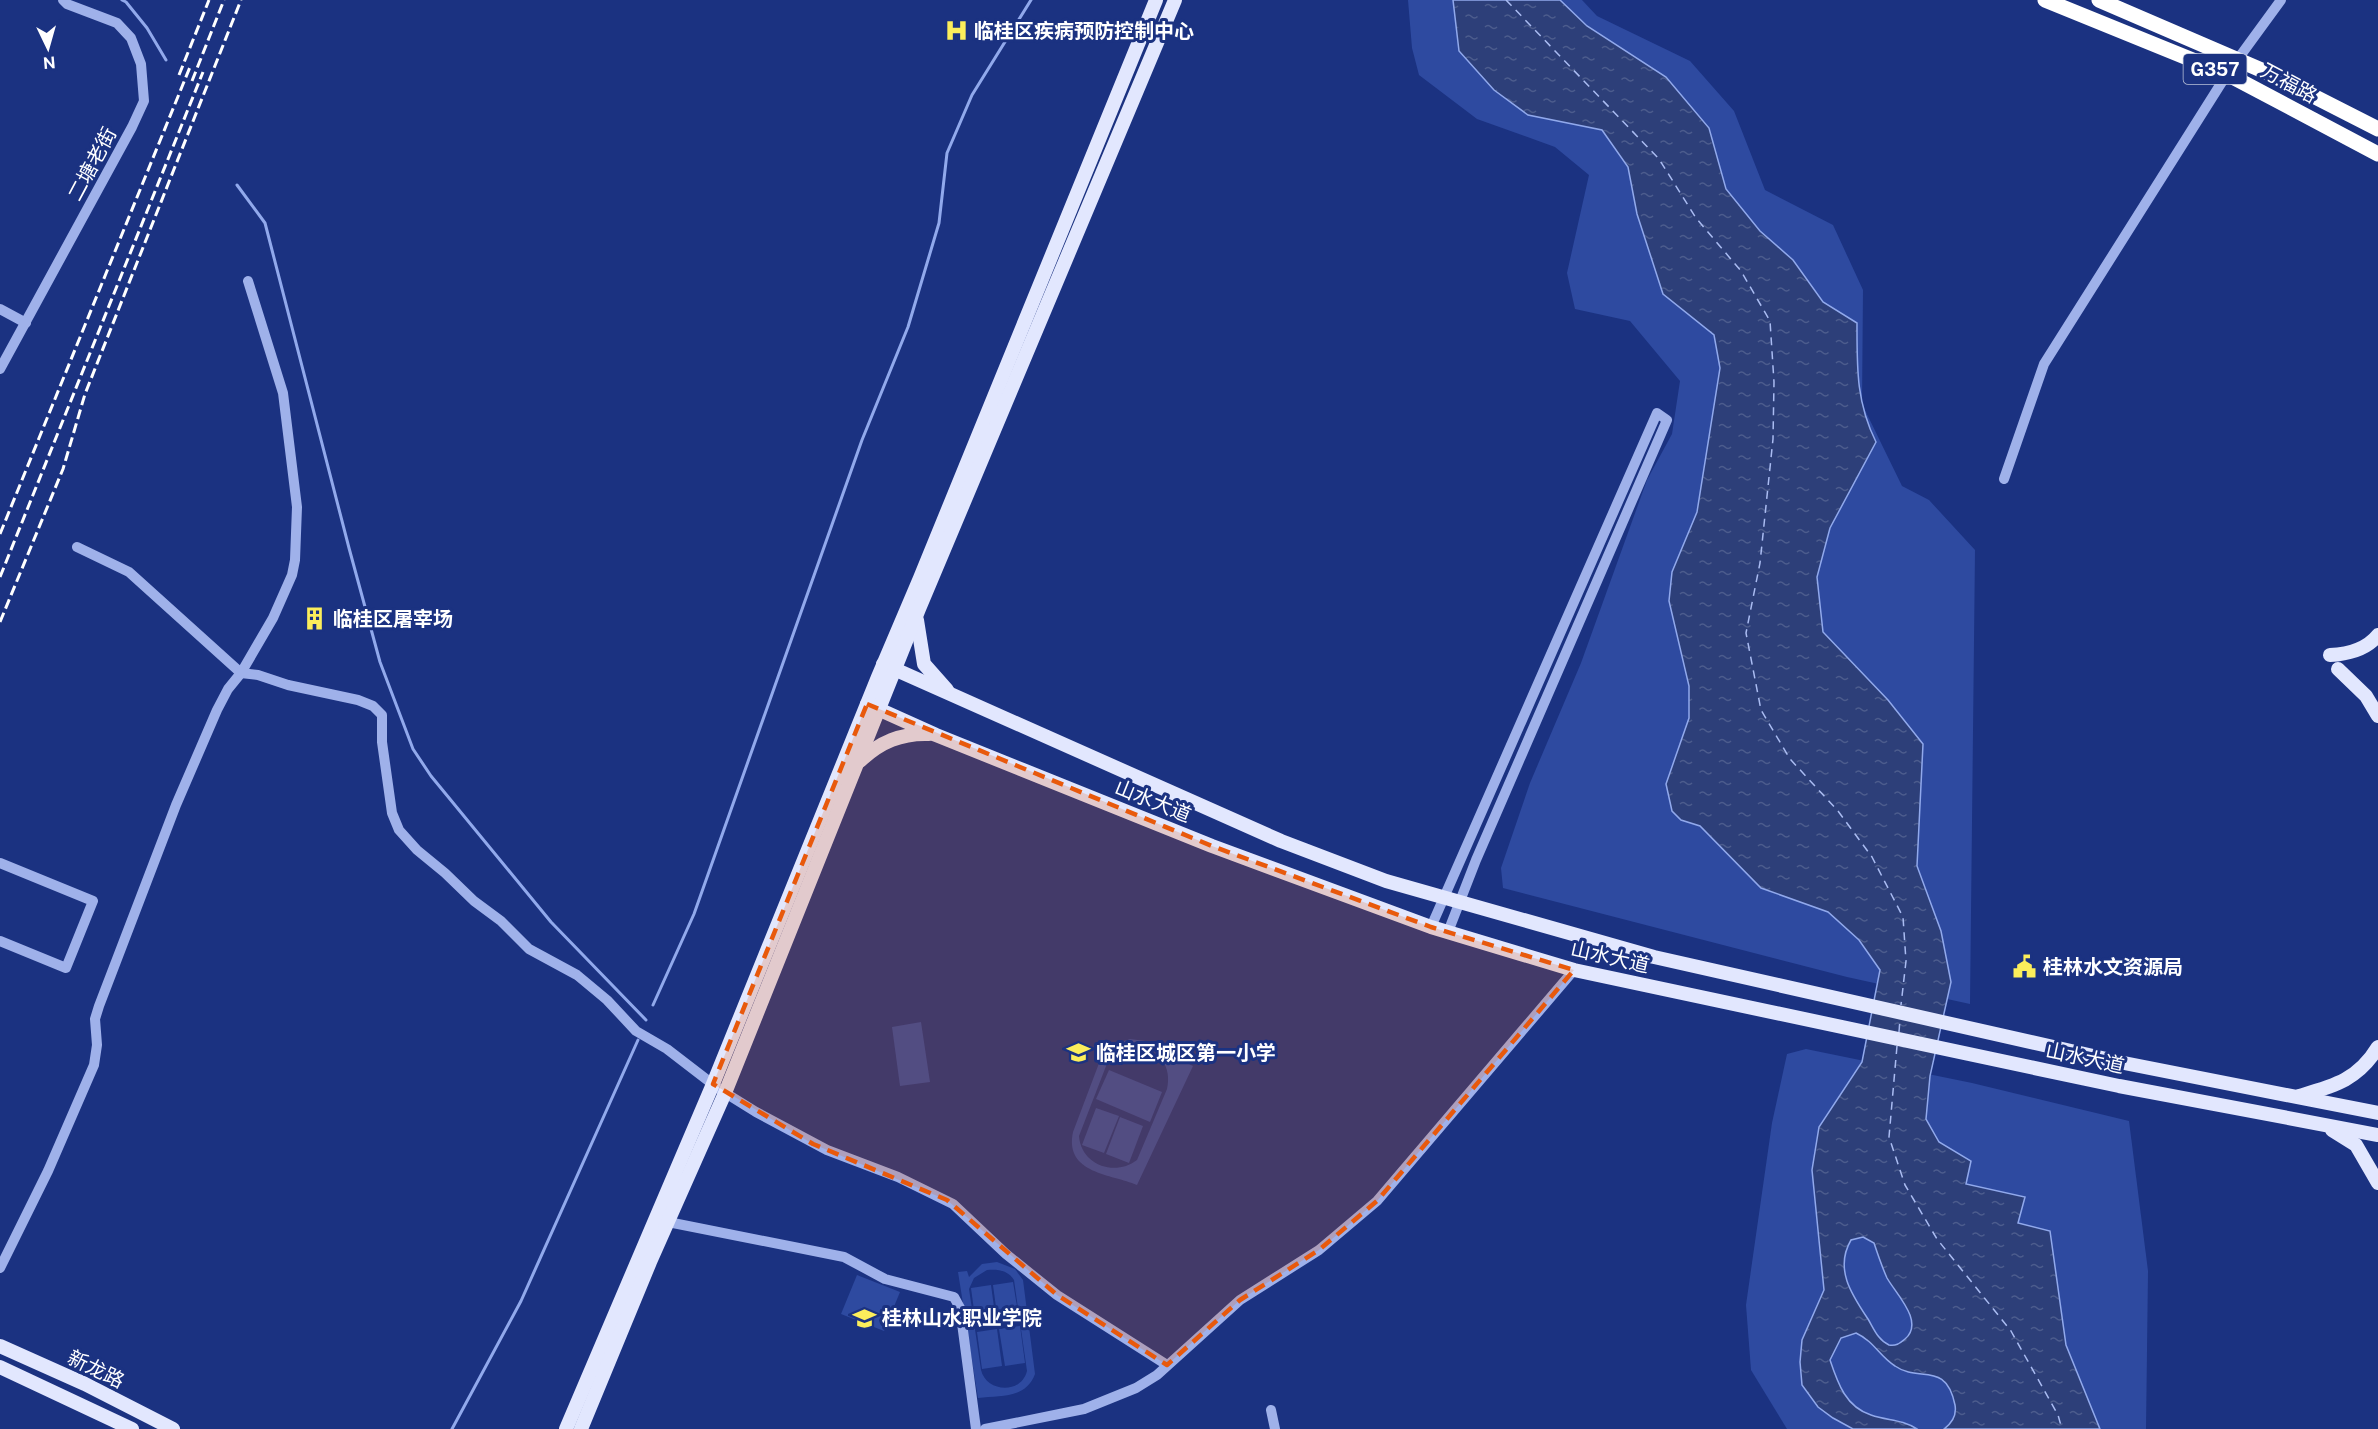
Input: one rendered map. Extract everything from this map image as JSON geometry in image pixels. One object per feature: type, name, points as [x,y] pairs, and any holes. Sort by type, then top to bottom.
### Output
[{"type":"highway","name":"万福路","points":[[2045,0],[2227,74],[2378,154]]},
{"type":"highway","name":"万福路","points":[[2099,0],[2239,60],[2378,129]]},
{"type":"main road","points":[[566,1429],[873,707],[1156,0]]},
{"type":"main road","points":[[889,667],[917,616],[1175,0]]},
{"type":"main road","points":[[917,616],[924,664],[953,695]]},
{"type":"main road","points":[[2330,655],[2346,654],[2361,648],[2378,635]]},
{"type":"main road","name":"山水大道","points":[[889,667],[1281,841],[1386,881],[1654,957],[2124,1063],[2378,1113]]},
{"type":"main road","points":[[2338,669],[2366,696],[2378,716]]},
{"type":"main road","points":[[581,1429],[725,1093],[858,762],[873,707]]},
{"type":"main road","name":"山水大道","points":[[873,707],[936,735],[1212,846],[1431,927],[1574,970],[2119,1086],[2378,1135]]},
{"type":"main road","points":[[858,762],[870,751],[900,736],[936,735]]},
{"type":"main road","points":[[2295,1097],[2347,1081],[2368,1063],[2378,1047]]},
{"type":"main road","points":[[2326,1125],[2356,1145],[2378,1182]]},
{"type":"main road","name":"新龙路","points":[[0,1346],[85,1384],[173,1429]]},
{"type":"main road","name":"新龙路","points":[[0,1367],[132,1429]]},
{"type":"street","name":"二塘老街","points":[[0,369],[144,101],[141,64],[131,38],[117,23],[63,0]]},
{"type":"street","points":[[2004,479],[2044,364],[2227,74],[2281,0]]},
{"type":"street","points":[[0,1268],[48,1171],[94,1065],[97,1045],[95,1019],[99,1006],[176,806],[217,710],[273,618],[295,560],[297,507],[283,393],[248,281]]},
{"type":"street","points":[[0,309],[26,323]]},
{"type":"street","points":[[1431,927],[1657,413],[1667,420],[1448,932]]},
{"type":"street","points":[[77,547],[129,572],[241,674],[258,675],[288,685],[358,700],[374,706],[382,715],[382,742],[392,813],[406,840],[474,901],[501,921],[530,949],[545,960],[572,972],[587,982],[612,1004],[634,1029],[667,1049],[725,1093],[820,1147],[898,1177],[947,1200],[971,1219],[1006,1254],[1057,1295],[1167,1365]]},
{"type":"street","points":[[0,863],[93,901],[66,968],[0,941]]},
{"type":"street","points":[[985,1429],[1092,1406],[1136,1388],[1167,1365],[1240,1300],[1319,1250],[1377,1201],[1574,970]]},
{"type":"street","points":[[668,1222],[844,1257],[885,1279],[954,1297],[960,1308],[976,1429]]},
{"type":"street","points":[[1271,1410],[1275,1429]]},
{"type":"highlighted area","points":[[867,704],[1212,846],[1431,927],[1574,970],[1377,1201],[1319,1250],[1240,1300],[1167,1365],[1057,1295],[947,1200],[813,1144],[713,1084]]},
{"type":"shaded area","points":[[1408,0],[1582,0],[1597,16],[1690,61],[1734,111],[1765,190],[1833,225],[1863,290],[1862,404],[1902,486],[1929,500],[1975,550],[1970,1004],[1847,977],[1503,888],[1501,868],[1530,783],[1581,663],[1647,480],[1672,434],[1680,381],[1630,321],[1575,309],[1567,273],[1589,175],[1555,147],[1477,119],[1419,75],[1412,48]]},
{"type":"shaded area","points":[[921,1022],[930,1082],[900,1086],[892,1027]]},
{"type":"shaded area","points":[[1130,1039],[1153,1042],[1170,1055],[1193,1066],[1137,1185],[1092,1170],[1076,1156],[1072,1146],[1073,1132],[1101,1058],[1114,1045]],"holes":[[[1140,1046],[1159,1056],[1166,1067],[1167,1089],[1137,1160],[1119,1168],[1100,1165],[1086,1154],[1079,1136],[1108,1061],[1121,1050]]]},
{"type":"shaded area","points":[[1806,1049],[1972,1083],[2129,1121],[2148,1271],[2146,1429],[1787,1429],[1751,1370],[1746,1305],[1772,1123],[1787,1054]]},
{"type":"shaded area","points":[[1109,1070],[1162,1092],[1150,1122],[1096,1099]]},
{"type":"shaded area","points":[[1096,1108],[1119,1116],[1104,1153],[1082,1145]]},
{"type":"shaded area","points":[[1120,1117],[1143,1126],[1129,1163],[1106,1154]]},
{"type":"shaded area","points":[[997,1262],[1015,1269],[1023,1280],[1035,1374],[1031,1382],[1019,1392],[978,1398],[958,1272],[967,1271],[969,1277],[982,1264]],"holes":[[[987,1270],[1005,1272],[1014,1280],[1027,1371],[1024,1379],[1011,1387],[1004,1388],[989,1383],[981,1370],[969,1289],[974,1278]]]},
{"type":"shaded area","points":[[857,1275],[900,1292],[884,1331],[841,1314]]},
{"type":"shaded area","points":[[1013,1282],[1019,1319],[998,1322],[993,1285]]},
{"type":"shaded area","points":[[991,1285],[996,1322],[976,1325],[971,1288]]},
{"type":"shaded area","points":[[1020,1326],[1025,1363],[1005,1366],[999,1329]]},
{"type":"shaded area","points":[[997,1329],[1002,1366],[982,1369],[977,1332]]},
{"type":"water","points":[[1453,0],[1560,0],[1587,26],[1666,77],[1709,128],[1726,189],[1760,231],[1793,260],[1823,302],[1857,323],[1861,398],[1876,442],[1830,528],[1817,577],[1823,632],[1888,700],[1923,744],[1917,866],[1941,931],[1951,982],[1930,1076],[1926,1119],[1939,1142],[1971,1161],[1966,1184],[2025,1197],[2018,1223],[2050,1231],[2066,1345],[2100,1429],[1944,1429],[1955,1413],[1951,1391],[1945,1382],[1931,1375],[1904,1371],[1856,1333],[1841,1338],[1830,1360],[1844,1393],[1862,1411],[1877,1417],[1906,1423],[1917,1429],[1853,1429],[1818,1407],[1802,1385],[1800,1362],[1802,1340],[1824,1290],[1812,1170],[1819,1127],[1862,1062],[1880,970],[1859,940],[1828,912],[1761,888],[1700,826],[1681,820],[1672,811],[1666,784],[1689,718],[1689,686],[1669,601],[1672,572],[1697,512],[1720,368],[1714,335],[1663,294],[1637,214],[1628,167],[1602,130],[1528,115],[1494,90],[1459,51]],"holes":[[[1863,1237],[1874,1243],[1887,1278],[1907,1308],[1912,1325],[1905,1339],[1896,1345],[1885,1343],[1877,1334],[1856,1301],[1847,1281],[1844,1261],[1851,1240]]]},
{"type":"waterway","points":[[122,0],[147,28],[166,60]]},
{"type":"waterway","points":[[653,1005],[694,914],[862,440],[908,327],[939,223],[947,153],[972,95],[1031,0]]},
{"type":"waterway","points":[[237,185],[265,223],[380,662],[413,749],[431,776],[551,922],[646,1020]]},
{"type":"waterway","points":[[452,1429],[521,1301],[638,1040]]},
{"type":"ferry route","points":[[1506,0],[1659,159],[1696,218],[1741,271],[1770,321],[1774,382],[1773,439],[1760,563],[1746,633],[1761,710],[1790,759],[1838,811],[1872,857],[1903,917],[1906,961],[1901,1005]]},
{"type":"ferry route","points":[[1899,1032],[1900,1019]]},
{"type":"ferry route","points":[[1897,1046],[1889,1137],[1905,1185],[1937,1239],[2011,1331],[2058,1415],[2062,1429]]},
{"type":"railway","points":[[179,75],[209,0]]},
{"type":"railway","points":[[192,81],[224,0]]},
{"type":"railway","points":[[0,622],[63,469],[85,394],[241,0]]},
{"type":"railway","points":[[0,534],[190,67]]},
{"type":"railway","points":[[0,577],[203,72]]},
{"type":"place","name":"临桂区疾病预防控制中心","points":[[956,31]]},
{"type":"place","name":"临桂区屠宰场","points":[[315,619]]},
{"type":"place","name":"桂林水文资源局","points":[[2025,967]]},
{"type":"place","name":"临桂区城区第一小学","points":[[1078,1053]]},
{"type":"place","name":"桂林山水职业学院","points":[[864,1318]]}]
